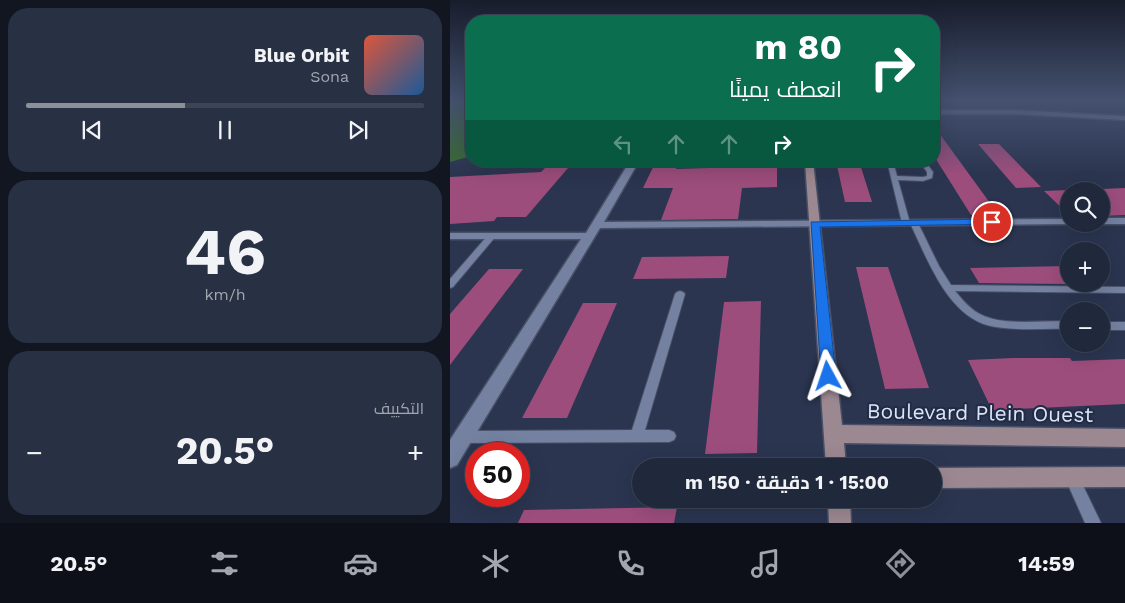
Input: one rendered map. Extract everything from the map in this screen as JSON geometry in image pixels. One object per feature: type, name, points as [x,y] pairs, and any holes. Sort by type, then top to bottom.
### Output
[{"type":"main road","points":[[809,167],[836,458]]},
{"type":"main road","name":"Boulevard Plein Ouest","points":[[834,434],[1125,438]]},
{"type":"main road","points":[[942,478],[1125,476]]},
{"type":"main road","points":[[839,508],[840,523]]},
{"type":"street","points":[[450,458],[632,167]]},
{"type":"street","points":[[1110,221],[1125,221]]},
{"type":"street","points":[[450,236],[814,224],[1060,222]]},
{"type":"lane","points":[[892,167],[910,223],[949,288],[972,314],[990,323],[1060,325]]},
{"type":"lane","points":[[896,178],[923,179],[930,177],[930,172],[926,167]]},
{"type":"lane","points":[[450,285],[492,236]]},
{"type":"lane","points":[[949,288],[1125,290]]},
{"type":"lane","points":[[637,435],[680,294]]},
{"type":"lane","points":[[1110,326],[1125,326]]},
{"type":"lane","points":[[463,437],[668,436]]},
{"type":"lane","points":[[1072,477],[1093,523]]},
{"type":"green space","points":[[450,125],[465,125],[465,158],[450,162]]},
{"type":"building","points":[[940,134],[998,214],[971,215],[940,166]]},
{"type":"building","points":[[978,144],[999,144],[1041,187],[1016,188]]},
{"type":"building","points":[[653,167],[677,167],[676,169],[777,167],[777,187],[742,188],[738,219],[661,220],[673,188],[643,188]]},
{"type":"building","points":[[837,167],[861,167],[872,202],[845,202]]},
{"type":"building","points":[[545,168],[568,168],[526,217],[497,217],[494,221],[450,224],[450,177],[541,172]]},
{"type":"building","points":[[1125,188],[1125,215],[1110,216],[1110,189]]},
{"type":"building","points":[[1060,190],[1060,206],[1044,191]]},
{"type":"building","points":[[729,256],[726,278],[633,279],[642,257]]},
{"type":"building","points":[[1060,266],[1060,284],[979,283],[970,268]]},
{"type":"building","points":[[856,267],[888,267],[929,388],[885,389]]},
{"type":"building","points":[[489,269],[523,269],[450,365],[450,314]]},
{"type":"building","points":[[761,301],[757,453],[705,454],[724,302]]},
{"type":"building","points":[[583,303],[617,303],[567,418],[522,418]]},
{"type":"building","points":[[1070,358],[1072,361],[1125,359],[1125,404],[992,410],[968,360]]},
{"type":"building","points":[[677,508],[674,523],[518,523],[524,510]]},
{"type":"route","points":[[828,376],[814,224],[992,222]]}]
